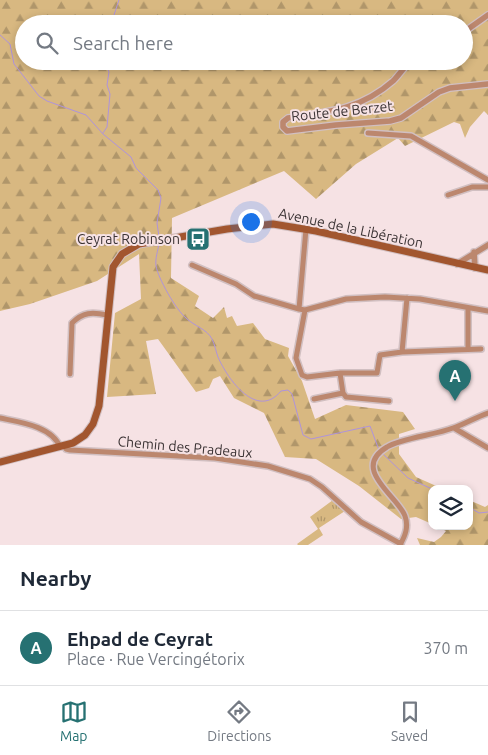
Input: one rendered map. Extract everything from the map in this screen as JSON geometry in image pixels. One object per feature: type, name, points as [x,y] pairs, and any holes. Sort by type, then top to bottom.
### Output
[{"type":"main road","name":"Avenue de la Libération","points":[[0,462],[62,446],[80,439],[90,429],[96,419],[113,267],[122,254],[139,244],[263,225],[283,225],[488,270]]},
{"type":"street","points":[[473,26],[488,15]]},
{"type":"street","name":"Route de Berzet","points":[[402,70],[381,91],[360,102],[337,112],[288,118],[283,122],[283,127],[288,131],[390,121],[401,118],[439,92],[450,88],[488,84]]},
{"type":"street","points":[[368,133],[411,136],[488,180]]},
{"type":"street","points":[[448,195],[472,187],[488,187]]},
{"type":"street","points":[[306,229],[302,309],[296,358],[302,376],[308,377],[340,372],[377,373],[380,354],[481,349]]},
{"type":"street","points":[[457,264],[488,245]]},
{"type":"street","points":[[474,252],[475,268]]},
{"type":"street","points":[[192,266],[236,284],[254,296],[302,309],[346,299],[407,298],[488,311]]},
{"type":"street","points":[[402,352],[407,298]]},
{"type":"street","points":[[468,308],[468,349]]},
{"type":"street","points":[[70,374],[72,324],[80,315],[107,314]]},
{"type":"street","points":[[340,372],[343,393],[346,397],[389,401]]},
{"type":"street","points":[[314,400],[343,393]]},
{"type":"street","points":[[400,545],[407,530],[407,523],[401,508],[376,479],[374,466],[380,454],[386,447],[454,428],[488,413]]},
{"type":"street","points":[[0,418],[37,428],[62,446]]},
{"type":"street","points":[[454,428],[488,448]]},
{"type":"street","name":"Chemin des Pradeaux","points":[[62,446],[70,450],[214,458],[281,470],[310,479],[322,487],[361,522],[400,545]]},
{"type":"green space","points":[[0,0],[488,0],[488,115],[484,111],[470,127],[465,138],[460,124],[454,122],[405,146],[398,138],[356,164],[316,199],[284,171],[172,218],[171,278],[199,296],[195,306],[213,318],[224,307],[227,318],[232,316],[237,326],[253,323],[265,339],[289,348],[288,356],[302,381],[315,419],[346,405],[403,412],[415,429],[399,434],[399,454],[416,477],[434,485],[428,485],[428,522],[416,517],[401,519],[359,486],[316,459],[285,457],[264,413],[234,398],[220,376],[213,379],[209,388],[196,392],[158,339],[146,341],[156,394],[107,397],[115,313],[141,299],[139,254],[97,281],[30,304],[0,311]]},
{"type":"green space","points":[[333,500],[345,511],[319,528],[323,535],[308,545],[298,545],[318,529],[310,517]]},
{"type":"green space","points":[[473,502],[485,507],[488,505],[488,545],[420,545],[417,538],[434,542],[446,531],[444,530],[473,530]]},
{"type":"waterway","points":[[114,15],[119,0]]},
{"type":"waterway","points":[[0,35],[10,44],[15,65]]},
{"type":"waterway","points":[[19,70],[39,96],[47,101],[86,115],[103,134],[131,157],[136,168],[158,190],[161,198],[157,223],[159,237]]},
{"type":"waterway","points":[[103,133],[107,127],[110,94],[107,85],[108,70]]},
{"type":"waterway","points":[[159,243],[156,266],[168,294],[182,314],[210,336],[223,366],[236,386],[244,394],[262,401],[272,399],[281,391],[288,390],[292,394],[303,435],[311,439],[370,426],[379,450]]},
{"type":"waterway","points":[[382,453],[408,478],[428,487]]},
{"type":"waterway","points":[[473,509],[479,513],[488,512]]},
{"type":"place","name":"Ceyrat Robinson","points":[[198,239]]},
{"type":"place","name":"Ehpad de Ceyrat","points":[[455,401]]}]
